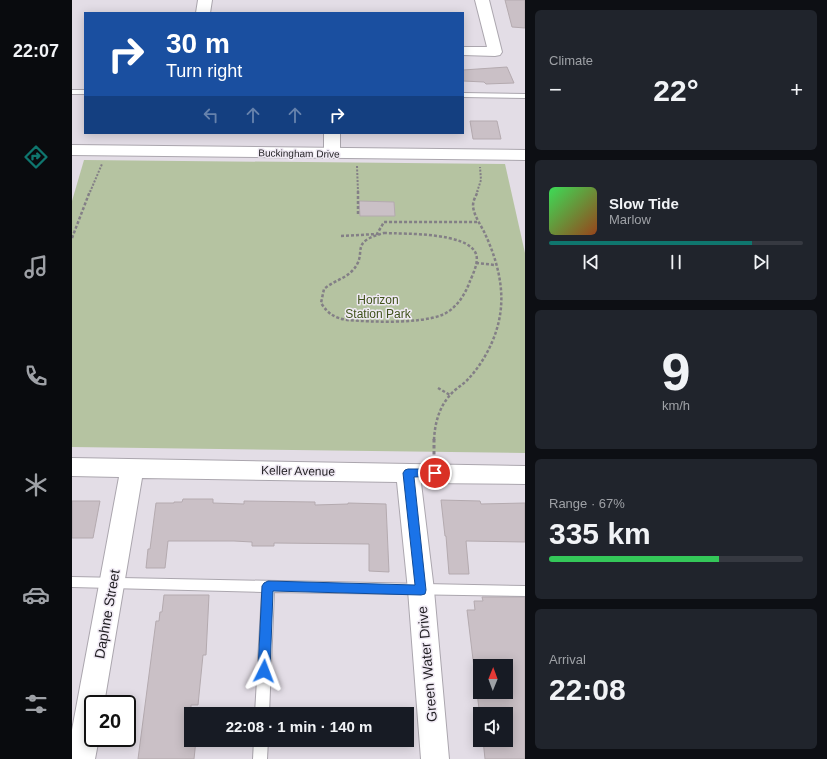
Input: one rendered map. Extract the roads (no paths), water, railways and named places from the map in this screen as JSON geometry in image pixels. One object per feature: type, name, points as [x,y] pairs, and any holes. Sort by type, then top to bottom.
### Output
[{"type":"street","points":[[203,12],[205,0]]},
{"type":"street","points":[[464,51],[495,52],[482,0]]},
{"type":"street","points":[[332,134],[332,153]]},
{"type":"street","name":"Buckingham Drive","points":[[72,150],[525,156]]},
{"type":"street","name":"Keller Avenue","points":[[72,467],[525,475]]},
{"type":"street","name":"Daphne Street","points":[[81,759],[132,468]]},
{"type":"street","name":"Green Water Drive","points":[[408,473],[421,590],[435,759]]},
{"type":"lane","points":[[72,92],[84,92]]},
{"type":"lane","points":[[464,95],[525,96]]},
{"type":"lane","points":[[72,582],[525,591]]},
{"type":"lane","points":[[262,707],[268,586]]},
{"type":"lane","points":[[260,759],[261,747]]},
{"type":"park label","name":"Horizon Station Park","points":[[378,307]]}]
